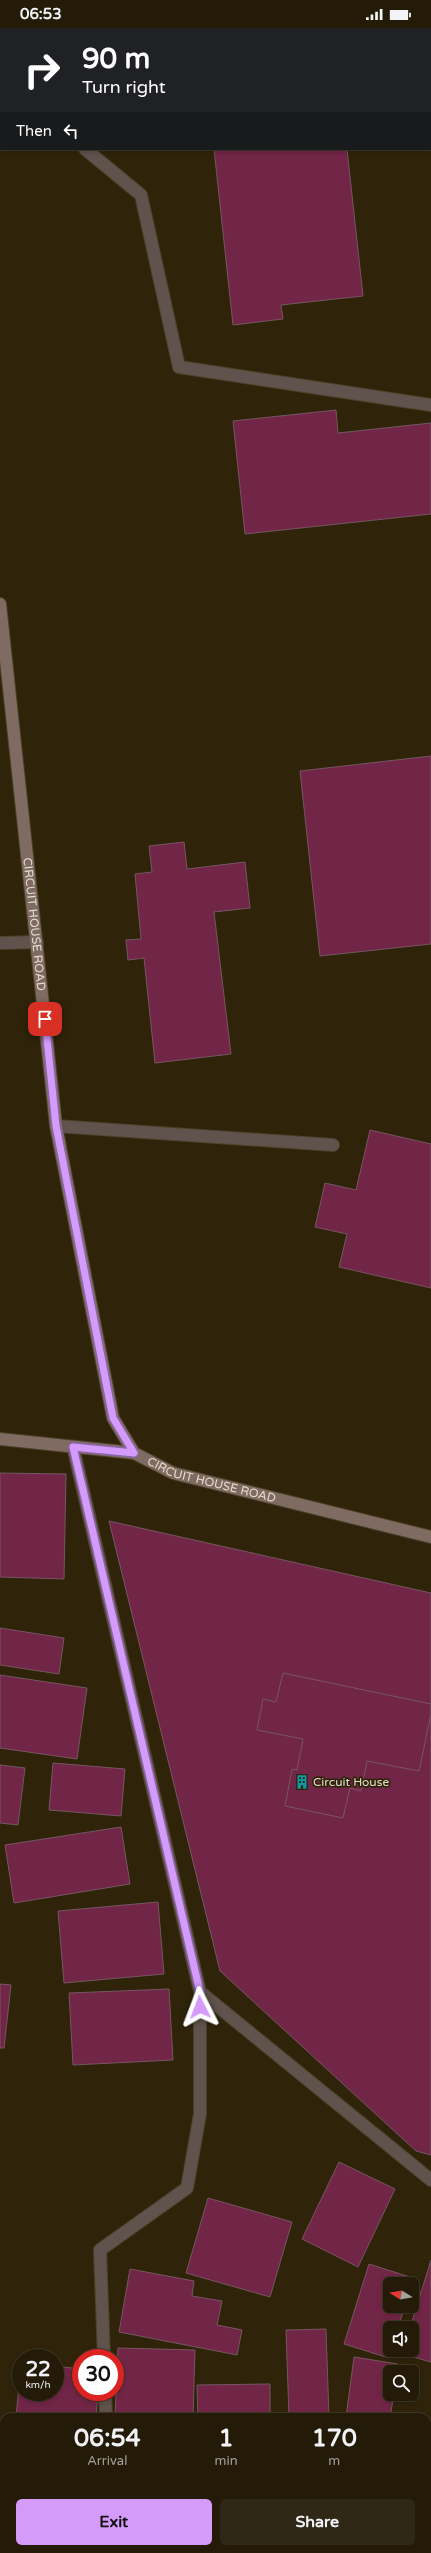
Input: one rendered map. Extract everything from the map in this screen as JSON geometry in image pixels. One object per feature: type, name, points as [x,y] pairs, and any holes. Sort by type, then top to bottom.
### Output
[{"type":"street","points":[[85,150],[141,196],[179,367],[431,405]]},
{"type":"street","name":"CIRCUIT HOUSE ROAD","points":[[0,604],[56,1126],[113,1418],[134,1453],[173,1473],[431,1537]]},
{"type":"street","points":[[0,943],[37,942]]},
{"type":"street","points":[[56,1126],[333,1145]]},
{"type":"street","points":[[0,1439],[134,1453]]},
{"type":"street","points":[[73,1447],[200,1992],[200,2114],[187,2188],[100,2250],[104,2349]]},
{"type":"street","points":[[200,1992],[427,2179],[431,2180]]},
{"type":"street","points":[[105,2401],[106,2413]]},
{"type":"building","points":[[214,150],[347,150],[363,296],[281,305],[283,319],[233,325]]},
{"type":"building","points":[[336,410],[338,433],[431,423],[431,514],[245,534],[233,421]]},
{"type":"building","points":[[431,756],[431,944],[320,956],[300,771]]},
{"type":"building","points":[[184,842],[187,869],[245,862],[250,908],[214,912],[231,1054],[155,1063],[144,958],[128,960],[126,940],[141,939],[135,874],[152,872],[149,846]]},
{"type":"building","points":[[370,1130],[431,1144],[431,1288],[339,1267],[347,1234],[315,1227],[325,1183],[356,1190]]},
{"type":"building","points":[[0,1473],[66,1474],[64,1579],[0,1577]]},
{"type":"building","name":"Circuit House","points":[[109,1521],[431,1593],[431,2155],[416,2151],[220,1971]]},
{"type":"building","points":[[0,1628],[64,1638],[59,1674],[0,1665]]},
{"type":"building","points":[[283,1673],[431,1704],[431,1714],[419,1771],[367,1761],[361,1791],[350,1788],[343,1818],[285,1806],[292,1769],[297,1770],[303,1739],[257,1730],[263,1699],[276,1702]]},
{"type":"building","points":[[0,1675],[87,1688],[77,1759],[0,1748]]},
{"type":"building","points":[[53,1763],[125,1769],[121,1816],[49,1810]]},
{"type":"building","points":[[0,1765],[25,1768],[18,1825],[0,1823]]},
{"type":"building","points":[[121,1827],[130,1884],[14,1903],[5,1845]]},
{"type":"building","points":[[158,1902],[164,1974],[64,1983],[58,1911]]},
{"type":"building","points":[[0,1984],[11,1985],[4,2048],[0,2048]]},
{"type":"building","points":[[169,1989],[173,2060],[73,2065],[69,1993]]},
{"type":"building","points":[[339,2162],[395,2189],[358,2267],[302,2239]]},
{"type":"building","points":[[208,2198],[292,2222],[270,2297],[186,2273]]},
{"type":"building","points":[[431,2260],[431,2362],[414,2357],[419,2357],[419,2321],[412,2321],[415,2313],[419,2313],[419,2299]]},
{"type":"building","points":[[369,2264],[410,2277],[383,2277],[383,2313],[403,2313],[400,2321],[383,2321],[383,2356],[344,2344]]},
{"type":"building","points":[[130,2269],[194,2281],[192,2296],[222,2301],[217,2325],[242,2330],[237,2355],[119,2332]]},
{"type":"building","points":[[326,2329],[329,2413],[289,2413],[286,2330]]},
{"type":"building","points":[[118,2348],[195,2350],[193,2413],[115,2413],[116,2401],[124,2401],[124,2349]]},
{"type":"building","points":[[354,2357],[398,2364],[383,2365],[383,2401],[393,2401],[391,2413],[347,2413]]},
{"type":"building","points":[[64,2367],[72,2368],[72,2401],[97,2401],[96,2413],[16,2413],[18,2401],[64,2401]]},
{"type":"building","points":[[270,2384],[270,2413],[198,2413],[197,2385]]},
{"type":"place","name":"Circuit House","points":[[302,1782]]},
{"type":"route","points":[[45,1019],[56,1126],[113,1418],[134,1453],[73,1447],[131,1703],[200,1992],[200,2007]]}]
